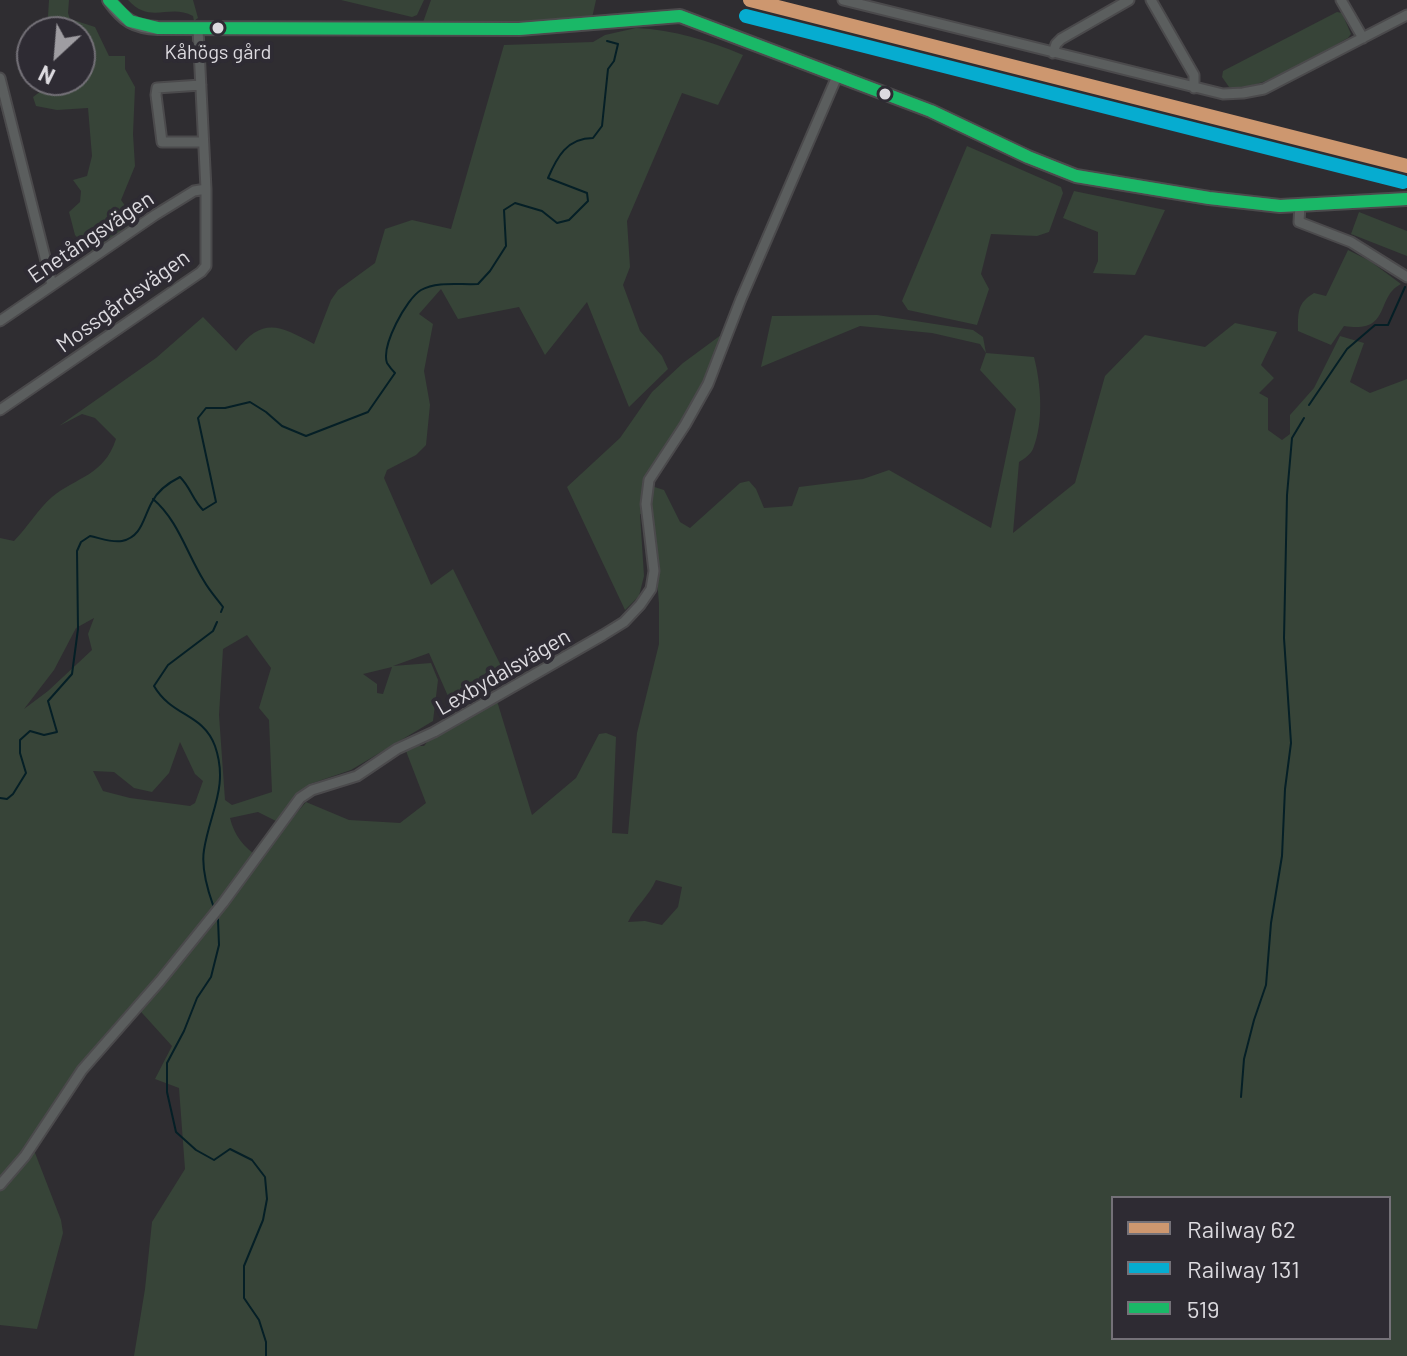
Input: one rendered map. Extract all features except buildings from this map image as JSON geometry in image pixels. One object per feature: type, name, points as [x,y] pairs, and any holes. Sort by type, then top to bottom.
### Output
[{"type":"street","points":[[109,0],[121,16],[140,27],[198,29],[519,29],[680,16],[952,120],[1028,157],[1076,176],[1209,198],[1300,205],[1407,199]]},
{"type":"street","points":[[843,0],[1223,94],[1264,89],[1407,15]]},
{"type":"street","points":[[1053,53],[1061,39],[1129,0]]},
{"type":"street","points":[[1151,0],[1194,75],[1194,88]]},
{"type":"street","points":[[1341,0],[1363,38]]},
{"type":"street","name":"Mossgårdsvägen","points":[[0,410],[206,266],[206,189],[198,29]]},
{"type":"street","name":"Lexbydalsvägen","points":[[0,1185],[25,1156],[82,1070],[137,1009],[223,903],[300,798],[312,790],[357,776],[397,749],[434,732],[603,635],[624,622],[640,605],[649,593],[653,577],[646,504],[649,480],[708,384],[746,287],[838,74]]},
{"type":"street","points":[[0,78],[52,285]]},
{"type":"street","points":[[201,85],[165,86],[157,88],[156,95],[162,142],[203,142]]},
{"type":"street","name":"Enetångsvägen","points":[[0,321],[155,215],[194,191],[206,189]]},
{"type":"street","points":[[1300,205],[1299,222],[1351,242],[1407,277]]},
{"type":"green space","points":[[49,0],[69,0],[69,16],[48,16]]},
{"type":"green space","points":[[128,0],[193,0],[198,18],[194,21],[193,16],[184,13],[144,11]]},
{"type":"green space","points":[[341,0],[424,0],[417,15],[412,17]]},
{"type":"green space","points":[[431,0],[596,0],[592,18],[537,24],[422,25]]},
{"type":"green space","points":[[1337,12],[1342,13],[1351,34],[1306,62],[1274,78],[1243,87],[1229,87],[1222,77],[1223,71]]},
{"type":"green space","points":[[636,28],[678,33],[743,55],[718,105],[682,93],[627,221],[630,267],[623,285],[640,331],[662,356],[668,369],[629,407],[587,302],[545,355],[519,307],[458,319],[441,289],[419,314],[433,324],[424,371],[430,405],[426,445],[416,455],[387,470],[384,478],[431,585],[453,569],[508,680],[455,712],[429,653],[393,666],[431,663],[438,680],[433,721],[351,770],[310,784],[278,822],[258,812],[230,818],[237,835],[259,857],[306,802],[349,820],[400,823],[426,803],[406,751],[415,746],[424,746],[497,701],[532,815],[576,778],[599,734],[616,737],[612,833],[628,834],[637,733],[659,644],[652,514],[640,514],[644,576],[639,596],[625,610],[567,487],[620,438],[652,392],[683,363],[721,335],[712,363],[689,412],[650,468],[645,484],[664,490],[680,522],[690,528],[740,483],[749,481],[764,508],[792,506],[799,487],[863,479],[889,470],[991,528],[1016,409],[980,370],[986,353],[1034,357],[1038,379],[1039,427],[1032,451],[1019,462],[1013,533],[1075,483],[1105,376],[1145,335],[1205,347],[1235,323],[1277,332],[1261,365],[1274,378],[1259,393],[1268,398],[1268,430],[1282,440],[1290,434],[1290,415],[1314,388],[1340,336],[1364,343],[1350,382],[1370,393],[1407,379],[1407,1356],[134,1356],[152,1222],[185,1169],[179,1088],[155,1079],[172,1046],[133,1003],[60,1092],[30,1140],[61,1220],[63,1233],[37,1329],[0,1325],[0,538],[14,541],[52,497],[104,461],[116,439],[95,418],[82,414],[59,426],[156,358],[203,317],[236,351],[255,333],[272,328],[314,344],[338,290],[375,263],[385,229],[412,220],[451,229],[504,45],[593,42],[605,35]],"holes":[[[94,618],[88,634],[92,650],[24,709],[54,670],[76,628]],[[247,635],[271,668],[259,708],[269,720],[272,792],[232,805],[225,800],[219,715],[223,649]],[[392,667],[383,694],[377,693],[377,684],[363,674]],[[180,742],[195,774],[203,781],[195,803],[190,806],[103,791],[93,771],[114,772],[134,788],[152,792],[169,773]],[[656,880],[682,887],[678,907],[662,925],[645,921],[628,922]]]},
{"type":"green space","points":[[96,29],[109,56],[125,56],[125,69],[135,87],[135,166],[121,200],[131,214],[130,226],[92,253],[75,235],[69,212],[80,202],[81,191],[73,180],[87,176],[92,156],[88,108],[57,110],[36,106],[33,97],[96,96]]},
{"type":"green space","points":[[967,146],[1061,187],[1063,193],[1049,232],[1037,236],[991,234],[981,274],[989,289],[977,325],[908,310],[902,301]]},
{"type":"green space","points":[[1074,191],[1165,210],[1135,275],[1093,273],[1098,261],[1098,232],[1063,218]]},
{"type":"green space","points":[[1359,212],[1407,231],[1407,256],[1351,234]]},
{"type":"green space","points":[[1348,250],[1370,261],[1401,284],[1388,297],[1376,320],[1370,325],[1344,326],[1331,345],[1298,331],[1299,314],[1301,305],[1314,293],[1326,296]]},
{"type":"green space","points":[[877,315],[973,330],[983,337],[986,353],[980,344],[932,333],[860,326],[761,367],[772,316]]},
{"type":"waterway","points":[[0,798],[7,799],[13,794],[26,773],[20,740],[30,731],[44,735],[57,732],[48,701],[72,674],[78,629],[77,551],[81,542],[90,536],[110,541],[129,539],[141,526],[157,494],[180,477],[203,510],[216,502],[198,418],[206,408],[225,408],[250,402],[282,426],[306,436],[368,412],[395,373],[387,363],[388,346],[396,324],[415,295],[434,285],[478,284],[506,246],[504,210],[515,203],[542,211],[557,223],[569,220],[588,201],[587,193],[548,178],[564,150],[576,141],[593,138],[602,126],[608,69],[614,61],[618,44],[607,41]]},
{"type":"waterway","points":[[1309,405],[1347,349],[1375,325],[1388,325],[1405,287]]},
{"type":"waterway","points":[[1241,1097],[1244,1059],[1266,985],[1271,923],[1282,856],[1291,743],[1284,638],[1287,495],[1292,438],[1304,418]]},
{"type":"waterway","points":[[153,499],[176,527],[204,581],[223,607],[221,612]]},
{"type":"waterway","points":[[213,905],[203,857],[217,799],[219,760],[210,735],[203,727],[169,704],[154,686],[168,665],[213,631],[217,622]]},
{"type":"waterway","points":[[218,919],[219,945],[211,977],[197,998],[167,1063],[167,1092],[176,1132],[196,1150],[214,1160],[230,1149],[252,1160],[265,1177],[267,1199],[263,1220],[244,1266],[244,1298],[259,1320],[266,1342],[266,1356]]},
{"type":"rail line","name":"62","points":[[750,0],[1407,166]]},
{"type":"rail line","name":"131","points":[[746,16],[1403,182]]},
{"type":"transit line","name":"519","points":[[109,0],[130,21],[158,28],[519,29],[680,16],[931,111],[1076,176],[1209,198],[1280,206],[1407,199]]},
{"type":"place","name":"Kåhögs gård","points":[[218,28]]}]
